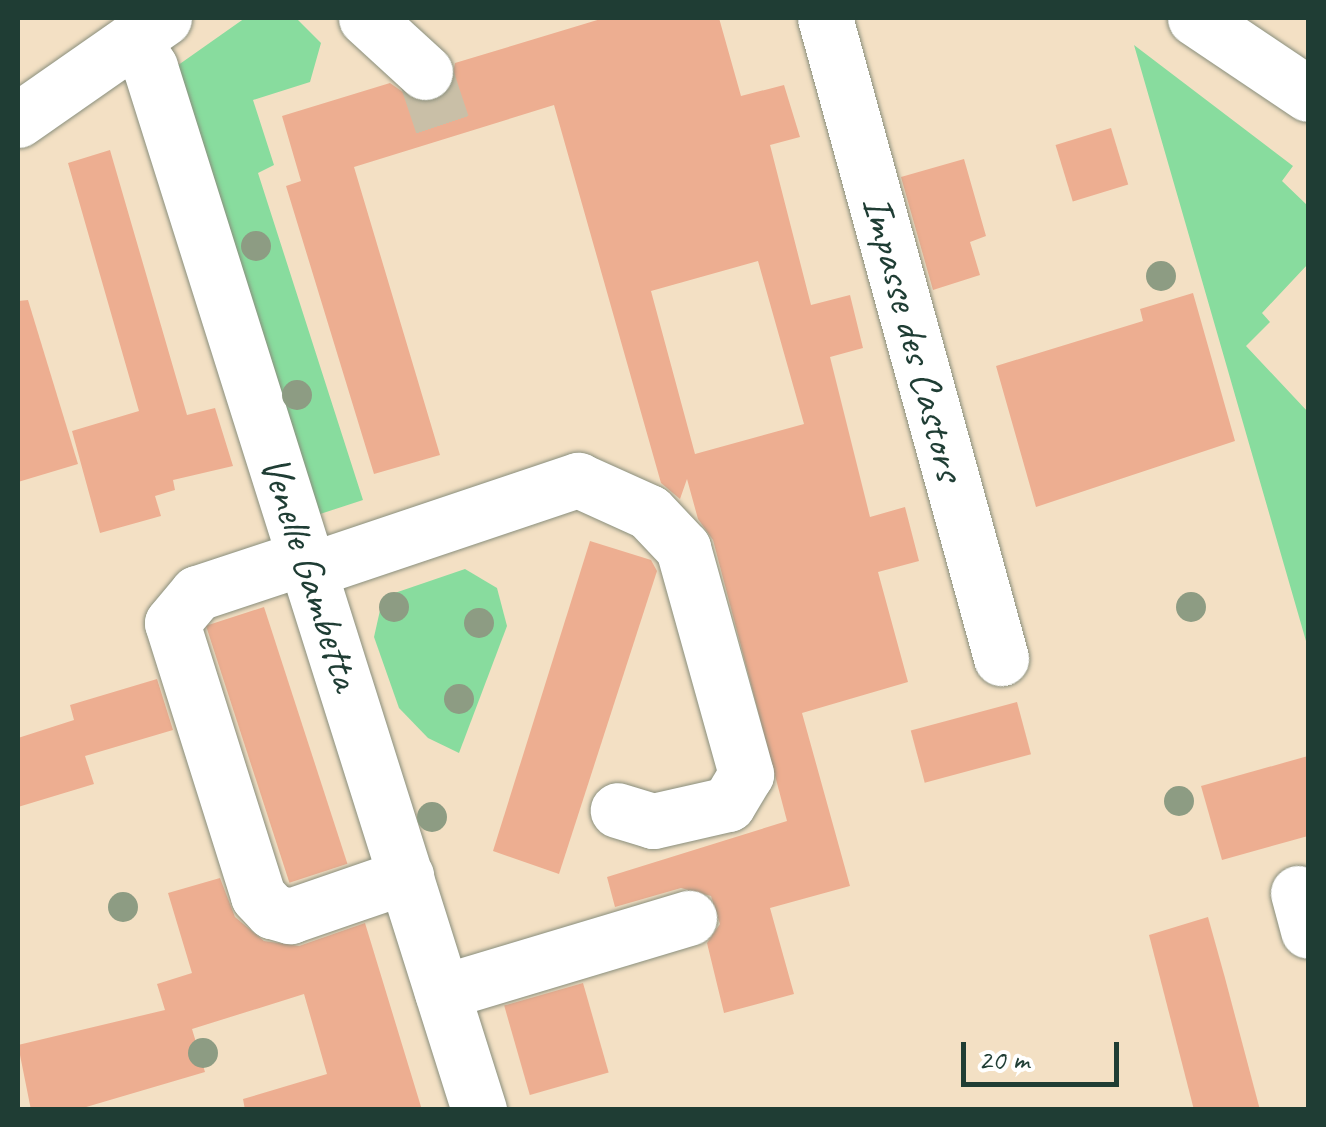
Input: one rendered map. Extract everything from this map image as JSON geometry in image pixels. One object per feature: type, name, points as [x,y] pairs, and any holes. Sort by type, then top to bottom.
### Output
[{"type":"street","points":[[366,18],[425,72]]},
{"type":"street","name":"Impasse des Castors","points":[[825,18],[1001,658]]},
{"type":"street","points":[[1195,18],[1308,94]]},
{"type":"street","points":[[18,120],[148,29]]},
{"type":"street","name":"Venelle Gambetta","points":[[148,29],[150,66],[479,1110]]},
{"type":"street","points":[[406,876],[290,916],[272,912],[258,896],[172,624],[197,593],[308,564],[578,480],[649,512],[683,548],[746,774],[728,804],[653,821],[618,810]]},
{"type":"street","points":[[442,992],[688,918]]},
{"type":"green space","points":[[245,18],[296,18],[321,43],[310,82],[253,100],[274,165],[258,173],[363,500],[314,516],[174,68]]},
{"type":"green space","points":[[1134,45],[1293,166],[1282,181],[1308,206],[1308,264],[1262,313],[1270,322],[1246,346],[1308,412],[1308,648]]},
{"type":"green space","points":[[465,569],[497,588],[507,626],[459,753],[428,738],[399,708],[374,637],[383,597]]},
{"type":"building","points":[[604,18],[719,18],[741,96],[784,85],[800,137],[770,145],[811,305],[850,295],[863,348],[830,357],[870,517],[905,507],[919,561],[878,572],[908,682],[802,713],[850,886],[770,908],[794,994],[724,1013],[707,943],[720,924],[711,896],[681,888],[615,907],[607,877],[787,821],[713,540],[698,519],[687,479],[680,499],[661,483],[554,105],[354,167],[440,455],[374,474],[286,186],[301,181],[282,116],[390,83],[417,102],[433,102],[449,92],[455,63]],"holes":[[[758,261],[804,424],[695,454],[651,291]]]},
{"type":"building","points":[[1111,128],[1128,184],[1073,201],[1056,145]]},
{"type":"building","points":[[110,150],[187,415],[215,408],[233,466],[173,480],[175,490],[155,496],[161,516],[100,533],[72,431],[139,411],[68,163]]},
{"type":"building","points":[[964,159],[986,236],[970,242],[980,275],[933,290],[901,177]]},
{"type":"building","points":[[1193,293],[1235,441],[1036,507],[996,366],[1143,321],[1140,309]]},
{"type":"building","points":[[28,300],[78,464],[18,482],[18,301]]},
{"type":"building","points":[[590,541],[651,560],[657,571],[559,874],[493,851]]},
{"type":"building","points":[[264,607],[347,864],[289,883],[206,626]]},
{"type":"building","points":[[157,679],[173,730],[85,756],[94,784],[18,807],[18,738],[74,720],[70,705]]},
{"type":"building","points":[[1017,702],[1031,754],[925,783],[911,730]]},
{"type":"building","points":[[1308,756],[1308,836],[1222,860],[1201,786]]},
{"type":"building","points":[[220,878],[235,917],[264,941],[299,946],[365,923],[422,1110],[245,1110],[243,1099],[327,1074],[304,994],[192,1029],[205,1072],[76,1110],[31,1110],[18,1045],[165,1010],[157,984],[192,973],[168,893]]},
{"type":"building","points":[[1208,917],[1260,1110],[1194,1110],[1149,935]]},
{"type":"building","points":[[583,983],[609,1072],[530,1095],[504,1006]]},
{"type":"tunnel","points":[[425,72],[447,138]]}]
